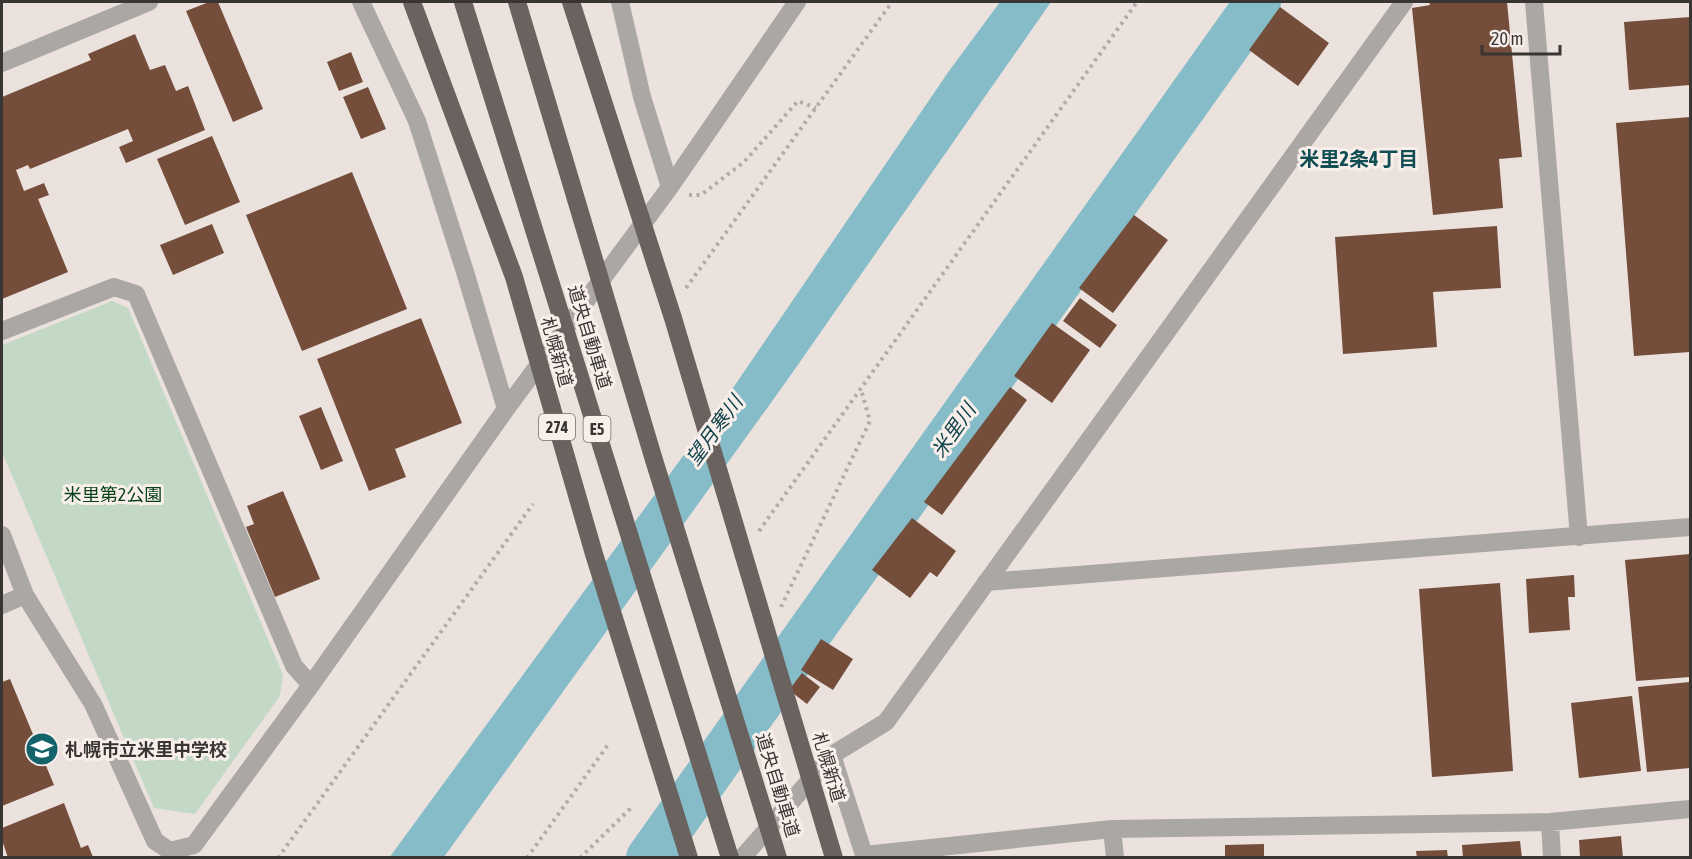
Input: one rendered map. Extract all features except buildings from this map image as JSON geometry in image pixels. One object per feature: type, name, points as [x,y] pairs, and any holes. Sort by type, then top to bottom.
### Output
[{"type":"highway","name":"札幌新道","points":[[412,2],[514,278],[594,554],[690,858]]},
{"type":"highway","name":"道央自動車道","points":[[463,2],[730,858]]},
{"type":"highway","name":"道央自動車道","points":[[517,2],[658,472],[778,858]]},
{"type":"highway","name":"札幌新道","points":[[571,2],[674,318],[834,858]]},
{"type":"street","points":[[2,63],[149,2]]},
{"type":"street","points":[[361,2],[417,121],[506,409]]},
{"type":"street","points":[[620,2],[642,98],[670,187]]},
{"type":"street","points":[[2,535],[25,595],[93,704],[155,841],[170,851],[194,846],[506,409],[670,187],[796,2]]},
{"type":"street","points":[[742,858],[832,755],[886,722],[1404,2]]},
{"type":"street","points":[[1534,2],[1579,537]]},
{"type":"street","points":[[2,331],[114,287],[136,294],[294,666],[311,685]]},
{"type":"street","points":[[986,582],[1690,527]]},
{"type":"street","points":[[2,605],[25,595]]},
{"type":"street","points":[[832,755],[865,856],[1112,830],[1550,822],[1690,809]]},
{"type":"street","points":[[1550,822],[1552,858]]},
{"type":"street","points":[[1112,830],[1115,858]]},
{"type":"path","points":[[681,295],[892,2]]},
{"type":"path","points":[[759,531],[1137,2]]},
{"type":"path","points":[[670,187],[678,194],[701,195],[744,162],[798,101],[816,108]]},
{"type":"path","points":[[778,614],[870,421],[861,389]]},
{"type":"path","points":[[278,858],[533,504]]},
{"type":"path","points":[[527,858],[610,742]]},
{"type":"path","points":[[580,858],[631,808]]},
{"type":"green space","name":"米里第2公園","points":[[112,301],[128,308],[283,675],[280,696],[195,814],[154,808],[2,452],[2,345]]},
{"type":"water","name":"望月寒川","points":[[1000,2],[1051,2],[788,379],[444,857],[389,858],[735,385],[949,71]]},
{"type":"waterway","name":"米里川","points":[[649,858],[1258,2]]},
{"type":"place","name":"札幌市立米里中学校","points":[[42,749]]},
{"type":"district","name":"米里2条4丁目","points":[[1359,158]]}]
